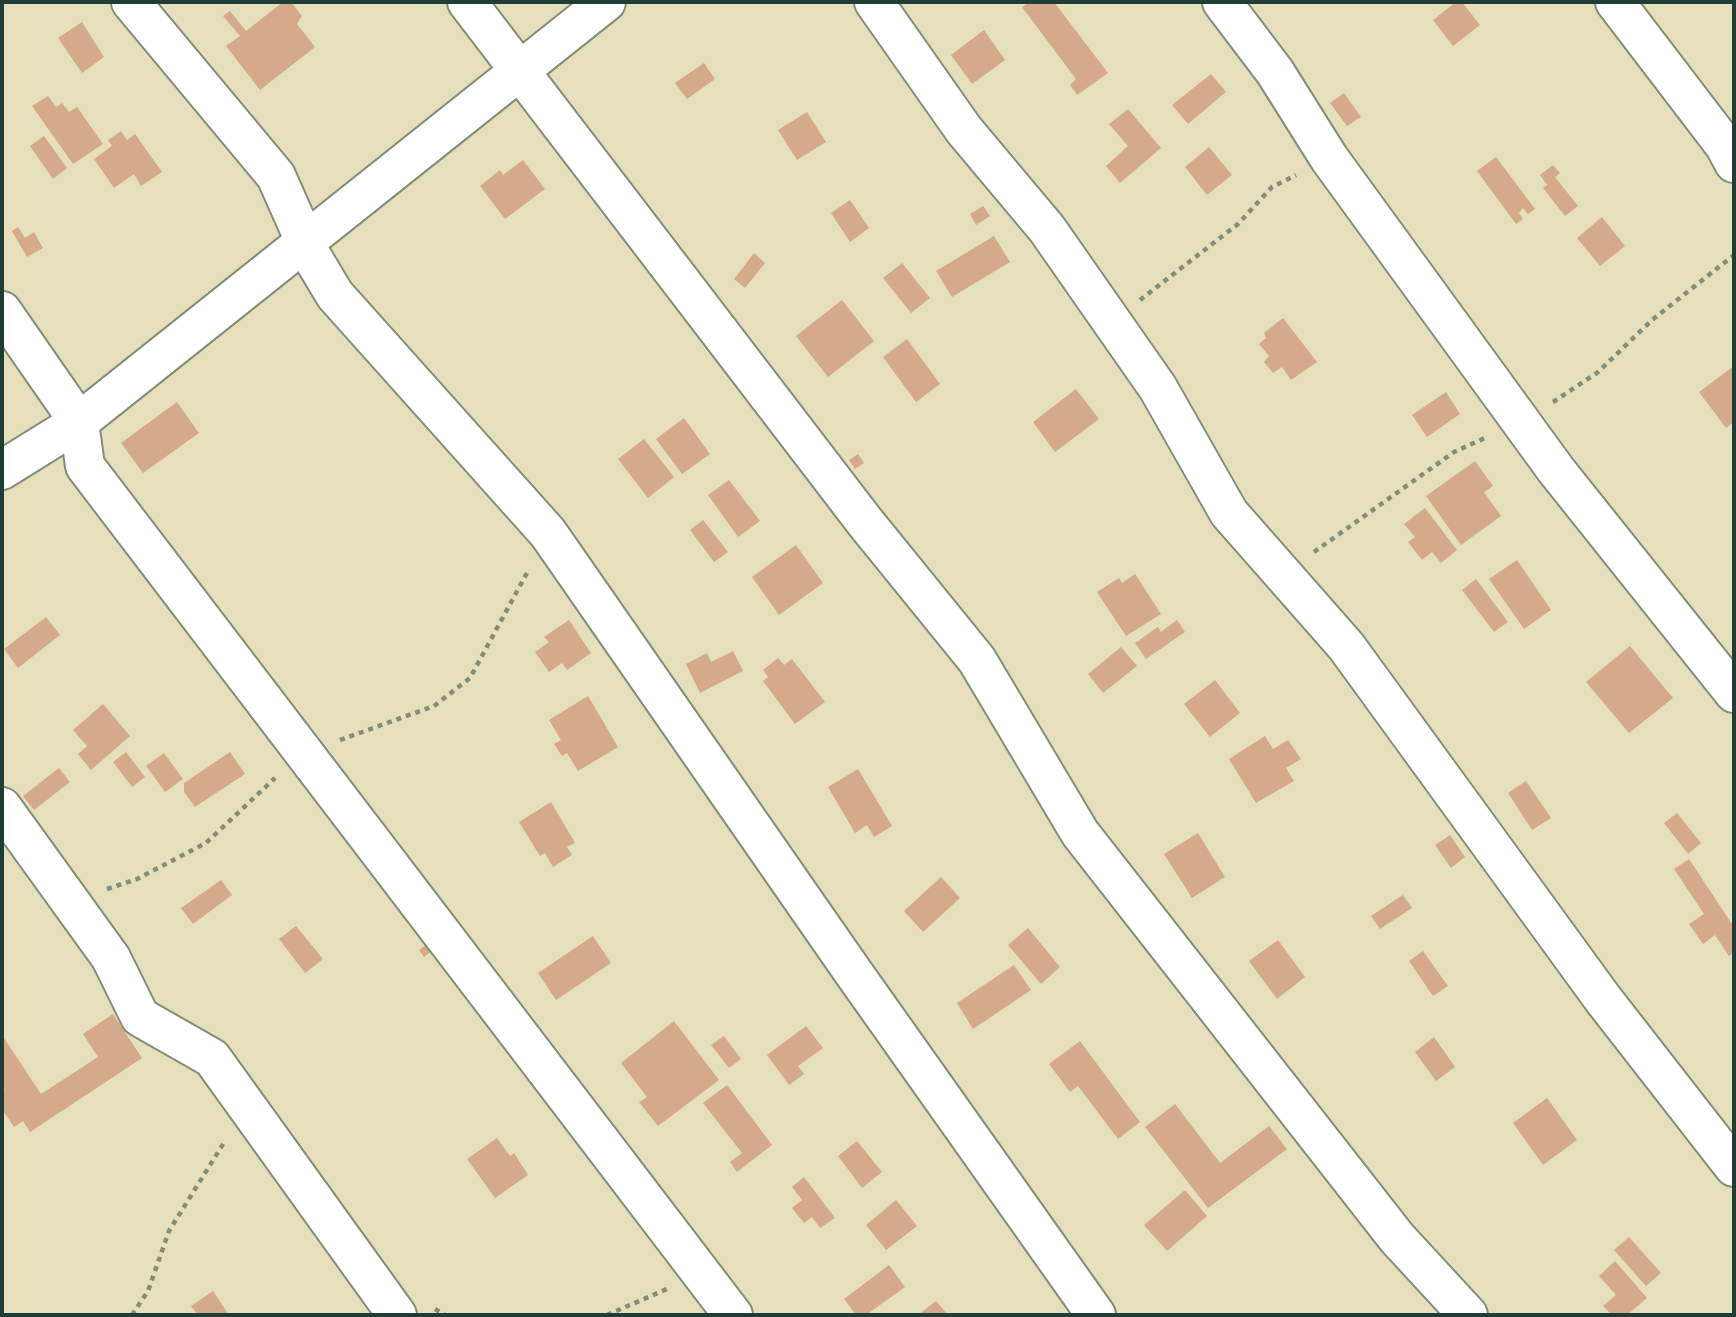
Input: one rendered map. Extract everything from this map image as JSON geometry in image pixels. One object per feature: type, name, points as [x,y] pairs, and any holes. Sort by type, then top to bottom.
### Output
[{"type":"street","points":[[131,2],[276,176],[306,243],[335,295],[548,533],[853,972],[1096,1315]]},
{"type":"street","points":[[467,2],[856,512],[977,660],[1080,833],[1397,1238],[1468,1315]]},
{"type":"street","points":[[2,470],[79,422],[606,2]]},
{"type":"street","points":[[874,2],[964,130],[1046,229],[1158,388],[1229,513],[1346,646],[1602,999],[1734,1167]]},
{"type":"street","points":[[1222,2],[1275,72],[1329,158],[1556,470],[1734,693]]},
{"type":"street","points":[[1615,2],[1725,146],[1734,163]]},
{"type":"street","points":[[2,311],[79,422],[85,466],[733,1315]]},
{"type":"street","points":[[2,807],[111,958],[140,1017],[212,1058],[397,1315]]},
{"type":"path","points":[[1112,322],[1238,224],[1272,187],[1329,158]]},
{"type":"path","points":[[132,1315],[149,1291],[169,1231],[247,1106]]},
{"type":"path","points":[[607,1315],[702,1274]]},
{"type":"building","points":[[283,2],[291,2],[302,16],[297,24],[315,47],[260,90],[226,46],[240,36],[223,16],[230,11],[246,31]]},
{"type":"building","points":[[1030,2],[1054,2],[1108,73],[1077,95],[1070,85],[1076,79],[1022,7]]},
{"type":"building","points":[[1456,2],[1462,2],[1480,25],[1453,46],[1433,20]]},
{"type":"building","points":[[82,22],[104,57],[82,73],[58,38]]},
{"type":"building","points":[[984,30],[1005,60],[972,84],[951,55]]},
{"type":"building","points":[[704,63],[715,79],[687,99],[675,83]]},
{"type":"building","points":[[1211,74],[1226,92],[1188,124],[1172,105]]},
{"type":"building","points":[[1344,93],[1361,117],[1347,126],[1330,103]]},
{"type":"building","points":[[48,96],[56,107],[62,103],[69,112],[77,107],[103,144],[73,164],[32,106]]},
{"type":"building","points":[[1128,109],[1161,148],[1120,183],[1106,166],[1128,146],[1109,124]]},
{"type":"building","points":[[807,112],[826,142],[797,160],[778,130]]},
{"type":"building","points":[[121,131],[127,140],[135,134],[162,172],[141,186],[134,174],[114,188],[94,159],[112,146],[108,140]]},
{"type":"building","points":[[44,136],[67,168],[53,179],[30,146]]},
{"type":"building","points":[[1209,147],[1232,175],[1207,195],[1185,167]]},
{"type":"building","points":[[1496,157],[1535,209],[1528,214],[1523,208],[1519,213],[1523,219],[1516,224],[1477,171]]},
{"type":"building","points":[[523,160],[545,189],[505,219],[480,186],[500,170],[503,175]]},
{"type":"building","points":[[1553,165],[1560,173],[1555,177],[1578,206],[1565,216],[1543,188],[1547,185],[1540,175]]},
{"type":"building","points":[[850,200],[869,228],[850,242],[831,213]]},
{"type":"building","points":[[983,206],[990,216],[976,225],[970,214]]},
{"type":"building","points":[[1602,217],[1625,246],[1600,266],[1577,238]]},
{"type":"building","points":[[18,227],[25,238],[34,232],[43,248],[27,257],[12,231]]},
{"type":"building","points":[[994,236],[1010,262],[952,297],[936,271]]},
{"type":"building","points":[[754,253],[765,263],[745,288],[734,279]]},
{"type":"building","points":[[902,263],[930,298],[911,313],[883,278]]},
{"type":"building","points":[[842,300],[874,341],[828,377],[796,336]]},
{"type":"building","points":[[1283,318],[1317,362],[1291,380],[1282,367],[1273,373],[1264,362],[1269,356],[1259,344],[1266,338],[1264,333]]},
{"type":"building","points":[[907,339],[940,384],[916,402],[883,357]]},
{"type":"building","points":[[1734,366],[1734,422],[1726,428],[1699,392]]},
{"type":"building","points":[[1076,389],[1099,419],[1055,452],[1033,422]]},
{"type":"building","points":[[1446,392],[1460,414],[1427,437],[1412,415]]},
{"type":"building","points":[[177,402],[199,433],[143,473],[121,443]]},
{"type":"building","points":[[684,418],[710,454],[682,474],[656,439]]},
{"type":"building","points":[[644,439],[674,477],[648,498],[618,459]]},
{"type":"building","points":[[858,454],[864,463],[855,469],[849,460]]},
{"type":"building","points":[[1475,461],[1493,486],[1484,492],[1501,516],[1461,545],[1426,496]]},
{"type":"building","points":[[729,480],[760,521],[738,537],[708,495]]},
{"type":"building","points":[[1425,508],[1457,550],[1441,563],[1432,552],[1422,560],[1408,542],[1415,537],[1404,524]]},
{"type":"building","points":[[703,520],[728,552],[714,562],[690,530]]},
{"type":"building","points":[[796,545],[823,583],[779,615],[752,577]]},
{"type":"building","points":[[1517,560],[1551,610],[1524,629],[1489,579]]},
{"type":"building","points":[[1135,574],[1161,614],[1126,636],[1097,592],[1119,578],[1122,583]]},
{"type":"building","points":[[1476,579],[1508,622],[1494,632],[1462,590]]},
{"type":"building","points":[[46,617],[60,635],[18,668],[4,649]]},
{"type":"building","points":[[569,620],[591,653],[567,670],[562,663],[549,672],[535,652],[549,642],[544,637]]},
{"type":"building","points":[[1177,620],[1185,632],[1146,659],[1135,643],[1158,627],[1161,632]]},
{"type":"building","points":[[1630,646],[1673,698],[1629,733],[1586,682]]},
{"type":"building","points":[[1121,647],[1137,666],[1103,693],[1088,674]]},
{"type":"building","points":[[733,651],[743,671],[700,693],[686,664],[707,653],[711,662]]},
{"type":"building","points":[[778,658],[784,665],[792,659],[825,702],[795,724],[763,681],[768,677],[763,670]]},
{"type":"building","points":[[1215,680],[1240,713],[1210,737],[1184,704]]},
{"type":"building","points":[[588,696],[618,747],[578,771],[567,753],[562,756],[554,744],[561,740],[549,720]]},
{"type":"building","points":[[103,704],[130,736],[91,770],[78,754],[87,746],[73,730]]},
{"type":"building","points":[[1265,736],[1273,749],[1288,740],[1301,759],[1286,768],[1294,781],[1256,803],[1229,759]]},
{"type":"building","points":[[126,752],[145,777],[132,787],[113,762]]},
{"type":"building","points":[[230,752],[245,774],[195,807],[184,792],[184,783]]},
{"type":"building","points":[[164,753],[183,779],[165,792],[146,766]]},
{"type":"building","points":[[59,768],[70,782],[34,810],[23,796]]},
{"type":"building","points":[[858,769],[892,826],[874,837],[867,825],[855,833],[828,787]]},
{"type":"building","points":[[1526,781],[1551,818],[1532,830],[1508,793]]},
{"type":"building","points":[[551,802],[575,843],[567,847],[572,855],[553,867],[545,853],[540,856],[519,822]]},
{"type":"building","points":[[1677,813],[1701,843],[1688,854],[1664,823]]},
{"type":"building","points":[[1198,833],[1225,877],[1192,898],[1164,854]]},
{"type":"building","points":[[1450,835],[1465,857],[1451,868],[1435,845]]},
{"type":"building","points":[[1689,859],[1734,927],[1734,952],[1729,956],[1715,935],[1703,944],[1689,924],[1704,914],[1674,869]]},
{"type":"building","points":[[941,877],[960,898],[923,932],[904,911]]},
{"type":"building","points":[[221,880],[232,895],[193,924],[181,908]]},
{"type":"building","points":[[1403,895],[1412,908],[1380,929],[1371,916]]},
{"type":"building","points":[[296,926],[323,959],[305,973],[279,939]]},
{"type":"building","points":[[1028,928],[1060,967],[1041,984],[1008,945]]},
{"type":"building","points":[[593,936],[611,963],[556,1000],[538,973]]},
{"type":"building","points":[[1278,940],[1305,977],[1277,999],[1249,961]]},
{"type":"building","points":[[426,945],[432,951],[424,957],[419,950]]},
{"type":"building","points":[[1423,951],[1448,986],[1433,996],[1409,961]]},
{"type":"building","points":[[1014,965],[1031,990],[973,1029],[957,1003]]},
{"type":"building","points":[[113,1014],[142,1058],[30,1132],[23,1121],[14,1127],[2,1109],[2,1093],[5,1090],[2,1085],[2,1035],[41,1094],[98,1057],[83,1034]]},
{"type":"building","points":[[674,1021],[719,1080],[658,1126],[639,1102],[647,1097],[621,1063]]},
{"type":"building","points":[[806,1026],[823,1048],[798,1066],[804,1074],[789,1085],[767,1055]]},
{"type":"building","points":[[724,1036],[741,1059],[729,1068],[711,1045]]},
{"type":"building","points":[[1434,1037],[1455,1067],[1436,1081],[1415,1052]]},
{"type":"building","points":[[1080,1041],[1140,1122],[1118,1139],[1078,1086],[1070,1092],[1049,1064]]},
{"type":"building","points":[[727,1085],[772,1145],[737,1172],[730,1162],[742,1153],[703,1103]]},
{"type":"building","points":[[1547,1098],[1577,1140],[1543,1165],[1513,1123]]},
{"type":"building","points":[[1175,1104],[1220,1163],[1269,1126],[1287,1149],[1208,1208],[1145,1127]]},
{"type":"building","points":[[497,1138],[510,1156],[514,1153],[528,1175],[495,1198],[467,1159]]},
{"type":"building","points":[[857,1141],[882,1172],[862,1188],[838,1156]]},
{"type":"building","points":[[804,1177],[835,1218],[820,1228],[812,1217],[804,1223],[792,1208],[802,1200],[792,1187]]},
{"type":"building","points":[[1185,1190],[1207,1216],[1167,1251],[1144,1225]]},
{"type":"building","points":[[896,1200],[917,1226],[886,1250],[866,1225]]},
{"type":"building","points":[[1629,1237],[1661,1273],[1646,1286],[1614,1250]]},
{"type":"building","points":[[1615,1261],[1647,1298],[1627,1315],[1612,1315],[1603,1306],[1616,1295],[1599,1276]]},
{"type":"building","points":[[889,1265],[905,1287],[866,1315],[856,1315],[844,1299]]},
{"type":"building","points":[[213,1291],[229,1315],[198,1315],[191,1306]]},
{"type":"building","points":[[936,1301],[948,1315],[918,1315]]}]
